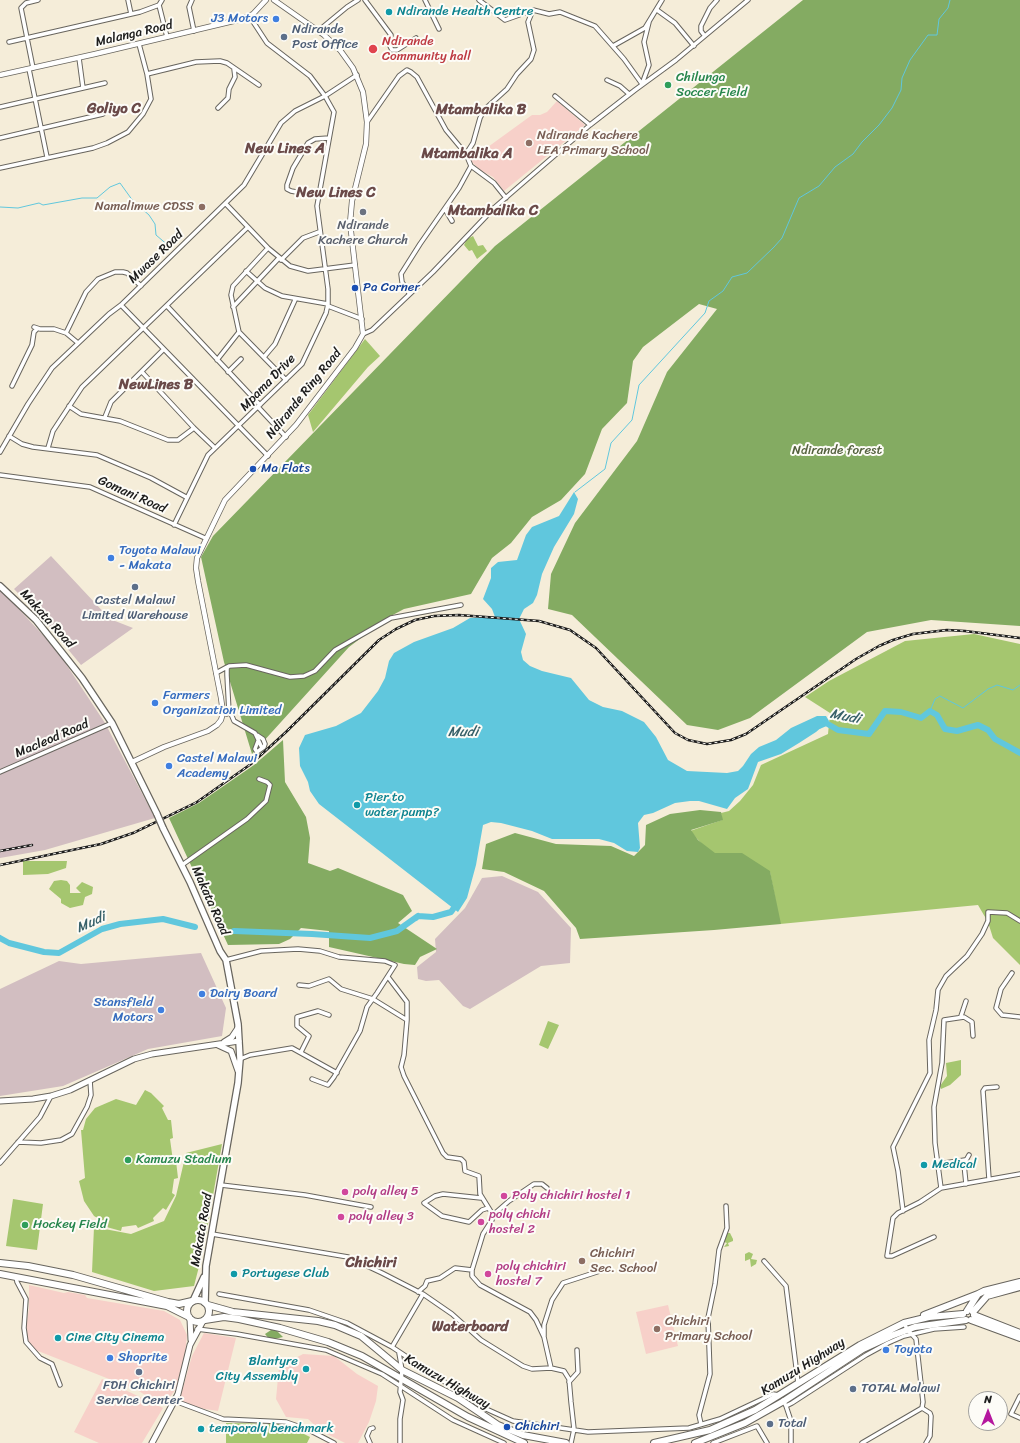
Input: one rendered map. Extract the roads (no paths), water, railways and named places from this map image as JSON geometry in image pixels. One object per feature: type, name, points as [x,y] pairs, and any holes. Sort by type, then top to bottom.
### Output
[{"type":"highway","points":[[0,1263],[28,1266],[73,1275],[168,1302],[179,1304],[202,1300],[206,1304],[209,1313],[204,1320],[196,1322],[167,1306],[0,1274]]},
{"type":"highway","points":[[19,1278],[28,1266]]},
{"type":"highway","points":[[913,1320],[989,1289],[1020,1282]]},
{"type":"highway","points":[[969,1315],[987,1296],[1020,1287]]},
{"type":"highway","points":[[969,1315],[978,1294]]},
{"type":"highway","points":[[189,1318],[187,1310],[193,1301]]},
{"type":"highway","name":"Kamuzu Highway","points":[[206,1304],[233,1312],[318,1321],[335,1325],[361,1336],[402,1370],[458,1398],[498,1425],[515,1432],[543,1440],[566,1443]]},
{"type":"highway","name":"Kamuzu Highway","points":[[654,1443],[710,1430],[755,1410],[860,1345],[913,1320],[969,1315],[1020,1334]]},
{"type":"highway","name":"Kamuzu Highway","points":[[695,1443],[740,1426],[785,1404],[863,1349],[907,1329],[969,1315],[1020,1338]]},
{"type":"highway","name":"Kamuzu Highway","points":[[204,1320],[230,1317],[304,1335],[362,1356],[485,1426],[524,1443]]},
{"type":"main road","name":"Makata Road","points":[[0,586],[36,620],[58,646],[82,678],[112,723],[182,864],[220,951],[226,960],[238,1024],[240,1059],[236,1102],[205,1275],[206,1304]]},
{"type":"main road","points":[[222,1043],[236,1033],[238,1024]]},
{"type":"main road","points":[[212,1046],[239,1041]]},
{"type":"main road","points":[[0,1101],[51,1096],[90,1080],[134,1059],[152,1054],[204,1045],[221,1045],[231,1051],[239,1072]]},
{"type":"main road","name":"Makata Road","points":[[193,1301],[205,1275]]},
{"type":"main road","points":[[189,1318],[190,1345]]},
{"type":"main road","points":[[152,1443],[175,1401],[190,1345],[197,1329],[204,1320]]},
{"type":"street","points":[[38,0],[26,3],[21,8],[35,99],[48,157]]},
{"type":"street","points":[[128,0],[131,14]]},
{"type":"street","points":[[162,0],[159,6],[167,37]]},
{"type":"street","points":[[192,0],[189,6],[194,31]]},
{"type":"street","points":[[250,17],[266,0]]},
{"type":"street","points":[[274,0],[318,31],[340,50],[357,75],[364,92],[367,122],[365,147],[350,211],[350,236],[363,334],[372,330],[432,272],[484,217],[590,125],[694,46],[704,35],[748,0]]},
{"type":"street","points":[[318,31],[347,7],[358,0]]},
{"type":"street","points":[[365,0],[391,35],[389,44],[392,50],[397,50],[416,38]]},
{"type":"street","points":[[425,0],[439,29]]},
{"type":"street","points":[[479,0],[505,20],[533,10],[549,14],[562,12],[595,26],[613,46],[642,84]]},
{"type":"street","points":[[613,46],[641,31],[649,22],[662,0]]},
{"type":"street","points":[[704,35],[701,31],[702,26],[710,8],[717,0]]},
{"type":"street","points":[[9,42],[131,14],[159,6]]},
{"type":"street","points":[[466,154],[473,143],[480,118],[485,108],[507,89],[517,74],[531,60],[534,50],[528,22],[533,10]]},
{"type":"street","points":[[657,10],[675,23],[694,46]]},
{"type":"street","name":"Malanga Road","points":[[0,75],[79,58],[250,17]]},
{"type":"street","name":"Mpama Drive","points":[[174,525],[186,496],[204,461],[215,448],[286,380],[304,360],[328,305],[326,270],[317,213],[318,196],[334,112],[326,96],[310,76],[267,43],[250,17]]},
{"type":"street","points":[[642,84],[649,65],[644,42],[649,22]]},
{"type":"street","points":[[0,168],[93,148],[108,143],[128,132],[143,114],[151,99],[148,74],[139,44]]},
{"type":"street","points":[[79,58],[83,88]]},
{"type":"street","points":[[148,74],[204,61],[220,61],[234,68],[260,85]]},
{"type":"street","points":[[218,108],[226,100],[229,89],[236,76],[234,68]]},
{"type":"street","points":[[367,122],[395,81],[406,71],[409,71],[417,77],[446,130],[466,154],[471,166],[494,183],[506,198]]},
{"type":"street","name":"Mwase Road","points":[[0,452],[52,368],[121,305],[226,204],[247,180],[264,148],[281,123],[295,111],[326,96],[357,75]]},
{"type":"street","points":[[607,80],[620,86],[629,94]]},
{"type":"street","points":[[0,107],[105,83]]},
{"type":"street","points":[[555,96],[590,125]]},
{"type":"street","points":[[0,138],[103,114]]},
{"type":"street","points":[[318,196],[291,191],[287,189],[287,185],[293,168],[308,143],[315,139],[329,138]]},
{"type":"street","points":[[409,293],[402,282],[401,274],[459,188],[471,166]]},
{"type":"street","points":[[226,204],[280,259],[302,270],[326,270],[355,265]]},
{"type":"street","points":[[445,209],[452,221]]},
{"type":"street","points":[[48,448],[52,431],[82,387],[248,227]]},
{"type":"street","points":[[233,307],[257,281],[303,238],[319,232]]},
{"type":"street","points":[[268,248],[232,287],[231,295],[239,332],[286,380]]},
{"type":"street","points":[[246,271],[272,292],[295,300],[328,305],[362,320]]},
{"type":"street","points":[[66,333],[86,292],[98,279],[115,272],[127,272],[141,286]]},
{"type":"street","points":[[264,357],[275,344],[295,300]]},
{"type":"street","points":[[121,305],[163,350],[268,456]]},
{"type":"street","points":[[166,306],[286,437]]},
{"type":"street","points":[[12,386],[32,345],[35,328],[54,329],[66,333],[78,343]]},
{"type":"street","points":[[217,360],[239,332]]},
{"type":"street","name":"Ndirande Ring Road","points":[[223,713],[196,568],[197,558],[205,538],[225,500],[286,437],[338,370],[363,334]]},
{"type":"street","points":[[105,417],[111,402],[163,350]]},
{"type":"street","points":[[228,372],[241,359]]},
{"type":"street","points":[[142,372],[194,428],[215,448]]},
{"type":"street","points":[[69,406],[81,414],[105,417],[120,421],[168,440],[178,440],[194,428]]},
{"type":"street","points":[[9,436],[22,444],[97,455],[152,478],[186,496]]},
{"type":"street","name":"Gomani Road","points":[[0,475],[90,487],[205,538]]},
{"type":"street","points":[[216,673],[230,665],[246,665],[290,677],[304,676],[315,671],[335,650],[391,618],[461,605]]},
{"type":"street","points":[[227,667],[229,708],[234,721],[250,729],[265,742],[258,752],[256,751],[258,741]]},
{"type":"street","points":[[132,762],[164,747],[208,731],[219,723],[223,713],[227,714],[229,708]]},
{"type":"street","name":"Macleod Road","points":[[0,772],[112,723]]},
{"type":"street","points":[[256,735],[262,748]]},
{"type":"street","points":[[182,864],[247,819],[266,801],[270,786],[267,782],[259,779]]},
{"type":"street","points":[[903,1210],[893,1147],[930,1073],[929,1040],[936,1010],[938,990],[946,976],[967,956],[982,934],[988,921],[988,912],[1007,913],[1020,921]]},
{"type":"street","points":[[226,960],[261,951],[310,950],[339,957],[385,961],[395,965],[364,1011],[360,1032],[337,1073],[328,1085],[312,1079]]},
{"type":"street","points":[[1012,973],[1002,989],[996,1008],[1002,1015],[1020,1017]]},
{"type":"street","points":[[388,977],[407,1002],[404,1055],[401,1067],[443,1153],[447,1157],[461,1159],[464,1162],[465,1171],[479,1176],[481,1198],[493,1215]]},
{"type":"street","points":[[299,985],[309,986],[329,979],[342,989],[373,999],[407,1020]]},
{"type":"street","points":[[961,1016],[966,1001]]},
{"type":"street","points":[[301,1052],[309,1036],[297,1026],[297,1017],[318,1011],[329,1015]]},
{"type":"street","points":[[941,1188],[934,1108],[942,1063],[943,1022],[945,1019],[961,1016],[972,1022],[973,1036]]},
{"type":"street","points":[[240,1059],[250,1055],[273,1052],[284,1048],[292,1048],[337,1073]]},
{"type":"street","points":[[18,1142],[41,1143],[61,1140],[72,1134],[87,1107],[91,1095],[90,1080]]},
{"type":"street","points":[[989,1179],[983,1091],[985,1088],[997,1087]]},
{"type":"street","points":[[0,1163],[40,1117],[51,1096]]},
{"type":"street","points":[[938,1164],[965,1160],[970,1155]]},
{"type":"street","points":[[965,1160],[964,1168],[966,1184]]},
{"type":"street","points":[[934,1238],[892,1256],[887,1256],[893,1218],[896,1214],[920,1202],[941,1188],[1020,1174]]},
{"type":"street","points":[[547,1188],[542,1184],[534,1184],[509,1201],[493,1215],[492,1220],[483,1234],[472,1270],[473,1278],[480,1285],[530,1312],[536,1320],[544,1337],[551,1368]]},
{"type":"street","points":[[221,1185],[305,1195],[371,1207]]},
{"type":"street","points":[[481,1198],[443,1194],[435,1196],[424,1203],[442,1216],[468,1222],[482,1210],[488,1208]]},
{"type":"street","points":[[701,1424],[700,1415],[710,1374],[708,1318],[720,1250],[727,1228],[726,1206]]},
{"type":"street","points":[[212,1234],[348,1257],[423,1294],[452,1314],[481,1340],[523,1366],[532,1369],[551,1368],[566,1372],[569,1382],[574,1429],[571,1443]]},
{"type":"street","points":[[764,1261],[786,1286],[798,1383]]},
{"type":"street","points":[[418,1292],[425,1286],[427,1281],[440,1278],[455,1268],[472,1270]]},
{"type":"street","points":[[544,1337],[544,1324],[552,1300],[563,1283],[600,1271]]},
{"type":"street","points":[[19,1278],[26,1299],[24,1328],[26,1342],[40,1358],[52,1364],[60,1385]]},
{"type":"street","points":[[219,1294],[318,1312],[347,1323],[392,1347],[501,1417],[532,1424],[588,1432],[689,1428],[720,1419],[773,1394],[779,1395],[785,1404],[792,1422],[791,1443]]},
{"type":"street","points":[[392,1347],[423,1294]]},
{"type":"street","points":[[904,1323],[911,1335],[916,1339],[923,1402],[922,1408]]},
{"type":"street","points":[[785,1404],[888,1342],[920,1331],[964,1327]]},
{"type":"street","points":[[197,1329],[237,1334],[326,1350],[360,1363],[400,1385],[463,1425],[504,1443]]},
{"type":"street","points":[[569,1382],[578,1372],[577,1350]]},
{"type":"street","points":[[400,1353],[402,1370],[400,1378],[400,1392],[403,1400],[400,1419],[400,1443]]},
{"type":"street","points":[[1020,1396],[1011,1414],[1020,1418]]},
{"type":"street","points":[[175,1401],[223,1419],[286,1422],[309,1430],[334,1443]]},
{"type":"street","points":[[862,1443],[922,1408]]},
{"type":"street","points":[[922,1408],[930,1413],[931,1416],[930,1436],[926,1443]]},
{"type":"street","points":[[714,1443],[757,1426],[767,1443]]},
{"type":"street","points":[[370,1443],[367,1436],[370,1429],[373,1428]]},
{"type":"water","name":"Mudi","points":[[574,492],[578,499],[574,514],[554,547],[542,574],[537,595],[533,603],[524,609],[519,619],[526,634],[521,652],[523,660],[530,666],[542,671],[571,678],[589,700],[603,707],[622,711],[644,722],[656,737],[668,760],[687,771],[727,773],[738,771],[751,754],[759,747],[776,740],[791,728],[817,716],[826,716],[829,721],[816,732],[781,754],[758,762],[748,789],[735,798],[727,809],[699,801],[690,801],[675,803],[653,813],[644,815],[638,823],[640,848],[638,852],[627,851],[614,843],[599,839],[552,839],[532,831],[501,823],[491,822],[483,825],[476,865],[467,898],[458,912],[319,804],[310,791],[308,782],[300,766],[299,748],[305,735],[336,726],[361,713],[378,691],[385,678],[389,661],[394,653],[414,642],[453,628],[470,618],[495,617],[492,609],[483,599],[491,578],[491,568],[498,562],[517,560],[526,535],[532,527],[559,516]]},
{"type":"waterway","points":[[575,492],[605,469],[611,443],[632,420],[639,385],[705,313],[709,301],[723,291],[732,277],[747,273],[782,238],[799,198],[819,186],[835,167],[853,154],[892,108],[901,90],[902,78],[910,60],[928,35],[937,35],[939,19],[948,8],[950,0]]},
{"type":"waterway","points":[[0,207],[18,208],[39,203],[43,205],[82,198],[97,198],[110,187],[120,183],[133,201],[149,215],[155,224],[156,235],[170,247]]},
{"type":"waterway","points":[[930,711],[935,699],[940,696],[963,708],[988,689],[997,685],[1013,690],[1020,685]]},
{"type":"waterway","name":"Mudi","points":[[819,726],[826,723],[838,730],[869,734],[885,711],[901,712],[921,718],[930,711],[937,715],[945,729],[957,731],[978,725],[988,730],[995,739],[1020,753]]},
{"type":"waterway","points":[[416,918],[418,916],[433,917],[451,912],[458,902]]},
{"type":"waterway","name":"Mudi","points":[[234,931],[370,938],[397,931],[418,916]]},
{"type":"waterway","name":"Mudi","points":[[0,938],[9,943],[44,952],[59,953],[102,929],[120,924],[163,919],[195,927]]},
{"type":"railway","points":[[0,865],[101,844],[133,833],[197,802],[251,764],[286,732],[379,640],[396,629],[415,620],[434,616],[459,615],[539,621],[570,630],[596,648],[675,733],[688,740],[707,744],[731,740],[746,734],[856,659],[893,640],[913,634],[947,630],[1020,638]]},
{"type":"railway","points":[[0,851],[32,845]]},
{"type":"place","name":"Ndirande Health Centre","points":[[389,12]]},
{"type":"place","name":"J3 Motors","points":[[276,19]]},
{"type":"place","name":"Ndirande Post Office","points":[[284,37]]},
{"type":"place","name":"Ndirande Community hall","points":[[373,49]]},
{"type":"place","name":"Chilunga Soccer Field","points":[[668,85]]},
{"type":"place","name":"Ndirande Kachere LEA Primary School","points":[[529,143]]},
{"type":"place","name":"Namalimwe CDSS","points":[[202,207]]},
{"type":"place","name":"Ndirande Kachere Church","points":[[363,212]]},
{"type":"place","name":"Pa Corner","points":[[355,288]]},
{"type":"place","name":"Ma Flats","points":[[253,469]]},
{"type":"place","name":"Toyota Malawi - Makata","points":[[111,558]]},
{"type":"place","name":"Castel Malawi Limited Warehouse","points":[[135,587]]},
{"type":"place","name":"Farmers Organization Limited","points":[[155,703]]},
{"type":"place","name":"Castel Malawi Academy","points":[[169,766]]},
{"type":"place","name":"Pier to water pump?","points":[[357,805]]},
{"type":"place","name":"Dairy Board","points":[[202,994]]},
{"type":"place","name":"Stansfield Motors","points":[[161,1010]]},
{"type":"place","name":"Kamuzu Stadium","points":[[128,1160]]},
{"type":"place","name":"Medical","points":[[924,1165]]},
{"type":"place","name":"poly alley 5","points":[[345,1192]]},
{"type":"place","name":"Poly chichiri hostel 1","points":[[504,1196]]},
{"type":"place","name":"poly alley 3","points":[[341,1217]]},
{"type":"place","name":"poly chichi hostel 2","points":[[481,1222]]},
{"type":"place","name":"Hockey Field","points":[[25,1225]]},
{"type":"place","name":"Chichiri Sec. School","points":[[582,1261]]},
{"type":"place","name":"Portugese Club","points":[[234,1274]]},
{"type":"place","name":"poly chichiri hostel 7","points":[[488,1274]]},
{"type":"place","name":"Chichiri Primary School","points":[[657,1329]]},
{"type":"place","name":"Cine City Cinema","points":[[58,1338]]},
{"type":"place","name":"Toyota","points":[[886,1350]]},
{"type":"place","name":"Shoprite","points":[[110,1358]]},
{"type":"place","name":"Blantyre City Assembly","points":[[306,1369]]},
{"type":"place","name":"FDH Chichiri Service Center","points":[[139,1372]]},
{"type":"place","name":"TOTAL Malawi","points":[[853,1389]]},
{"type":"place","name":"Total","points":[[770,1424]]},
{"type":"place","name":"Chichiri","points":[[507,1427]]},
{"type":"place","name":"temporaly benchmark","points":[[201,1429]]},
{"type":"district","name":"Goliyo C","points":[[114,109]]},
{"type":"district","name":"Mtambalika B","points":[[481,110]]},
{"type":"district","name":"New Lines A","points":[[285,149]]},
{"type":"district","name":"Mtambalika A","points":[[467,154]]},
{"type":"district","name":"New Lines C","points":[[336,193]]},
{"type":"district","name":"Mtambalika C","points":[[493,211]]},
{"type":"district","name":"NewLines B","points":[[156,385]]},
{"type":"district","name":"Chichiri","points":[[371,1263]]},
{"type":"district","name":"Waterboard","points":[[470,1327]]},
{"type":"park label","name":"Ndirande forest","points":[[837,451]]}]
